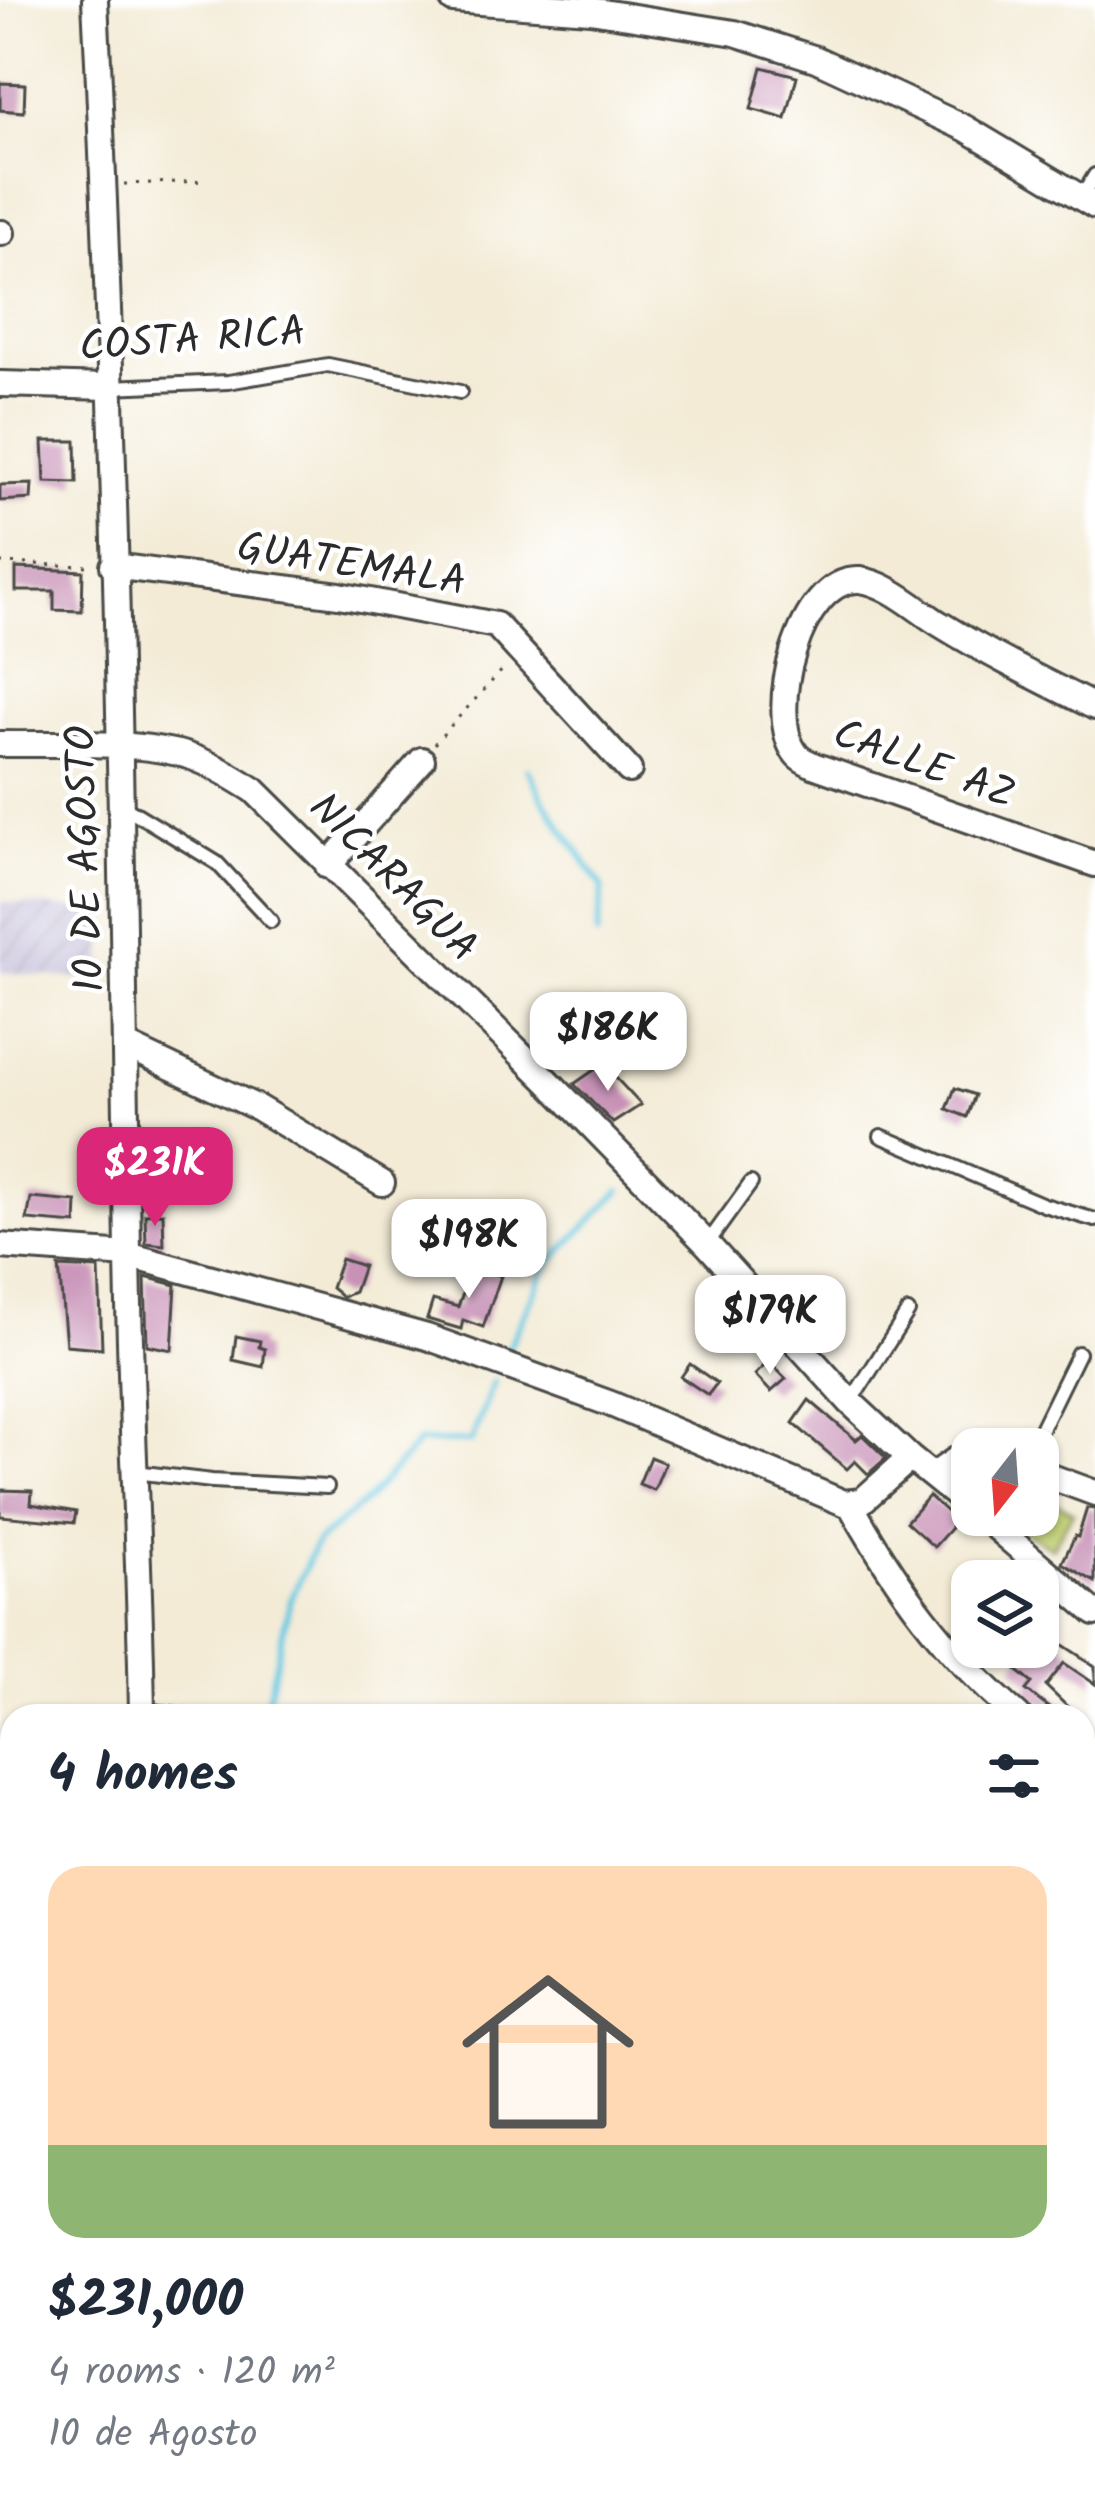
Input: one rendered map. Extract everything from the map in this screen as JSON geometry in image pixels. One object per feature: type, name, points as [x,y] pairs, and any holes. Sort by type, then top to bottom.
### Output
[{"type":"street","name":"10 DE AGOSTO","points":[[95,0],[128,1046],[128,1255],[142,1704]]},
{"type":"street","points":[[453,0],[592,5],[735,33],[816,59],[965,128],[1088,202]]},
{"type":"street","name":"COSTA RICA","points":[[0,383],[109,387]]},
{"type":"street","name":"GUATEMALA","points":[[113,566],[339,595],[496,625],[629,770]]},
{"type":"street","name":"CALLE AZ","points":[[1095,707],[943,626],[876,584],[856,580],[833,587],[812,608],[789,664],[785,700],[789,738],[797,755],[813,765],[1095,864]]},
{"type":"street","name":"NICARAGUA","points":[[0,744],[119,746],[177,753],[215,766],[254,790],[547,1079],[850,1402],[951,1490]]},
{"type":"street","points":[[328,866],[422,760]]},
{"type":"street","points":[[128,1046],[259,1108],[382,1183]]},
{"type":"street","points":[[0,1246],[128,1255],[446,1344],[611,1404],[850,1504],[905,1597],[1006,1704]]},
{"type":"street","points":[[850,1504],[862,1501],[910,1458]]},
{"type":"street","points":[[934,1475],[951,1463]]},
{"type":"street","points":[[1059,1480],[1095,1493]]},
{"type":"street","points":[[1006,1536],[1095,1612]]},
{"type":"lane","points":[[1088,202],[1095,176]]},
{"type":"lane","name":"COSTA RICA","points":[[109,387],[228,382],[328,365],[460,392]]},
{"type":"lane","points":[[121,805],[217,863],[271,922]]},
{"type":"lane","points":[[881,1136],[1044,1205],[1095,1220]]},
{"type":"lane","points":[[706,1244],[752,1183]]},
{"type":"lane","points":[[850,1402],[908,1312]]},
{"type":"lane","points":[[1041,1428],[1078,1353]]},
{"type":"lane","points":[[135,1472],[327,1487]]},
{"type":"path","points":[[104,185],[208,181]]},
{"type":"path","points":[[0,563],[113,566]]},
{"type":"path","points":[[438,739],[520,650]]},
{"type":"shaded area","points":[[0,902],[103,911],[104,981],[0,972]]},
{"type":"green space","points":[[1059,1504],[1073,1512],[1059,1536]]},
{"type":"green space","points":[[1032,1536],[1059,1536],[1052,1548]]},
{"type":"building","points":[[762,67],[797,76],[786,119],[751,109]]},
{"type":"building","points":[[0,83],[25,84],[24,112],[0,110]]},
{"type":"building","points":[[43,441],[76,441],[77,483],[45,482]]},
{"type":"building","points":[[32,484],[31,499],[0,501],[0,485]]},
{"type":"building","points":[[16,568],[83,571],[82,611],[54,610],[54,591],[16,591]]},
{"type":"building","points":[[603,1064],[641,1105],[613,1123],[574,1084]]},
{"type":"building","points":[[955,1088],[975,1095],[967,1117],[947,1109]]},
{"type":"building","points":[[143,1156],[175,1168],[166,1194],[144,1186]]},
{"type":"building","points":[[31,1198],[77,1202],[76,1224],[27,1220]]},
{"type":"building","points":[[163,1213],[164,1245],[146,1243],[145,1214]]},
{"type":"building","points":[[341,1259],[363,1266],[354,1292],[342,1297],[331,1288]]},
{"type":"building","points":[[473,1266],[501,1276],[483,1327],[463,1320],[461,1329],[427,1319],[433,1300],[458,1307]]},
{"type":"building","points":[[59,1267],[99,1269],[102,1348],[66,1345]]},
{"type":"building","points":[[145,1277],[176,1285],[172,1350],[147,1345]]},
{"type":"building","points":[[236,1336],[260,1341],[259,1347],[265,1349],[263,1367],[233,1360]]},
{"type":"building","points":[[769,1361],[786,1379],[771,1392],[755,1375]]},
{"type":"building","points":[[690,1364],[717,1383],[708,1395],[681,1377]]},
{"type":"building","points":[[809,1400],[856,1440],[862,1435],[886,1458],[868,1474],[855,1461],[847,1469],[793,1423]]},
{"type":"building","points":[[650,1457],[665,1463],[654,1490],[639,1484]]},
{"type":"building","points":[[0,1490],[32,1491],[31,1504],[76,1512],[74,1523],[0,1516]]},
{"type":"building","points":[[929,1496],[951,1516],[951,1528],[934,1547],[906,1522]]},
{"type":"building","points":[[1087,1508],[1095,1509],[1095,1582],[1062,1563],[1078,1537]]},
{"type":"building","points":[[1059,1642],[1095,1666],[1095,1684],[1064,1663],[1046,1686],[1065,1704],[1044,1704],[1026,1690],[1032,1683],[1014,1668],[1059,1668]]},
{"type":"waterway","points":[[528,769],[603,888],[597,935]]},
{"type":"waterway","points":[[507,1351],[546,1267],[620,1191]]},
{"type":"waterway","points":[[268,1698],[290,1601],[316,1543],[368,1499],[419,1442],[471,1442],[494,1382]]}]
